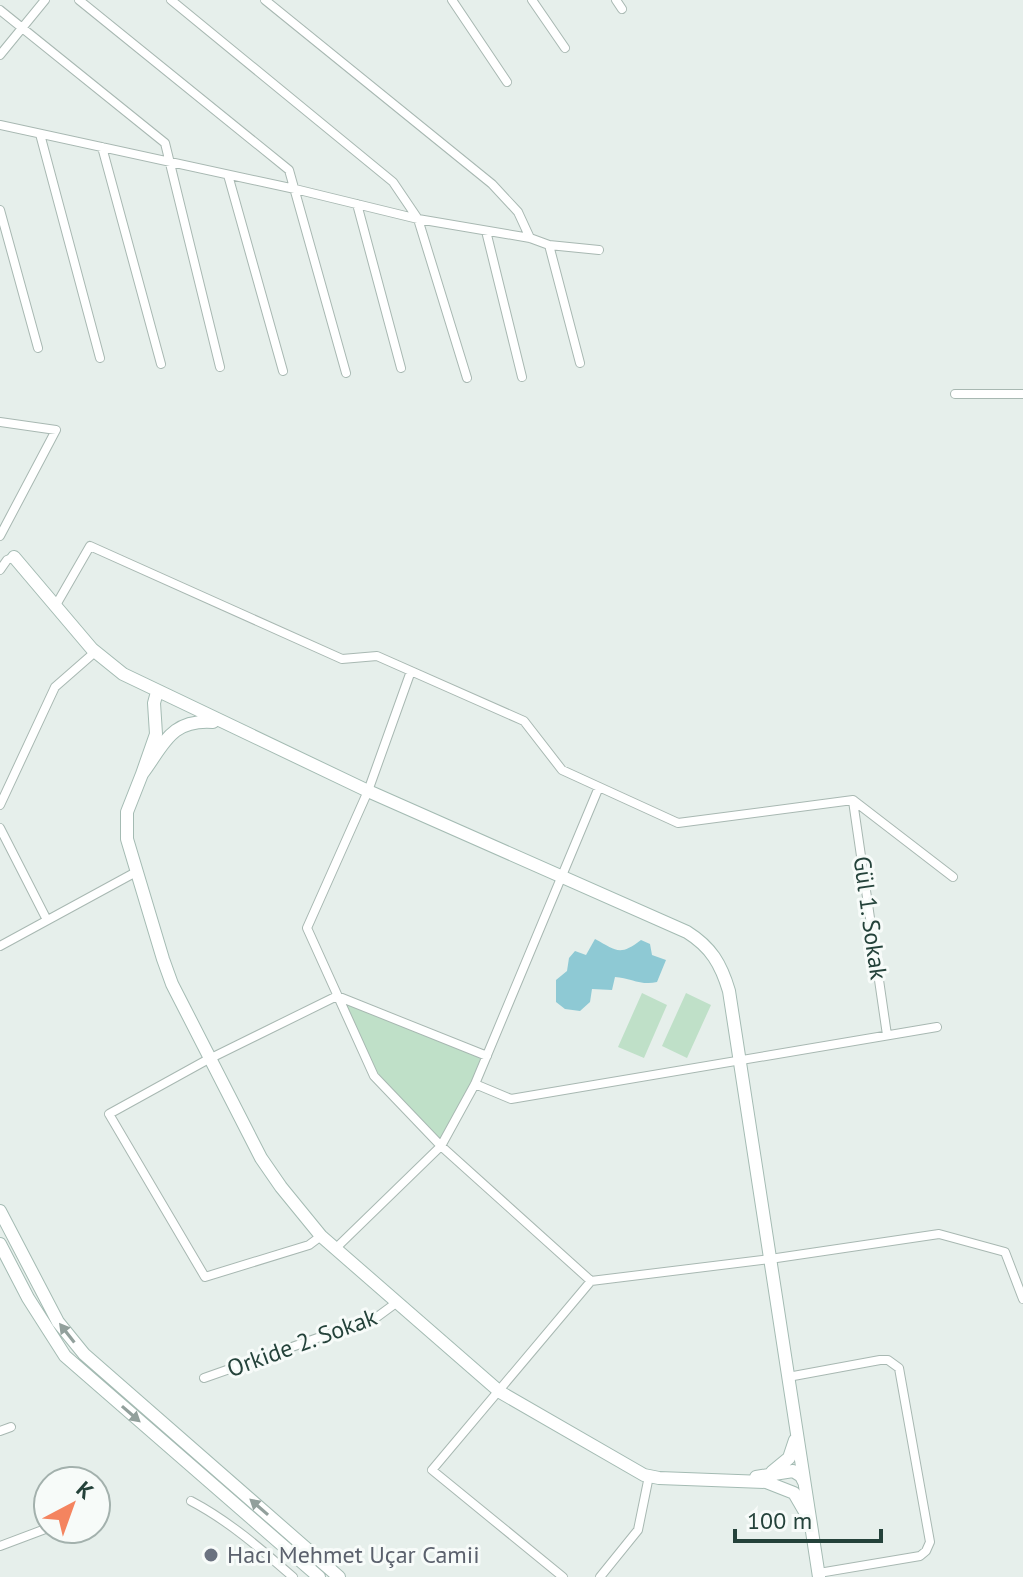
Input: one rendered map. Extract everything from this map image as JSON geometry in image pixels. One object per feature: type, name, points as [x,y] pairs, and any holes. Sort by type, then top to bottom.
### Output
[{"type":"street","points":[[0,55],[45,0]]},
{"type":"street","points":[[79,0],[289,170],[346,373]]},
{"type":"street","points":[[171,0],[393,182],[418,219],[467,378]]},
{"type":"street","points":[[265,0],[492,184],[518,212],[530,238]]},
{"type":"street","points":[[452,0],[507,82]]},
{"type":"street","points":[[532,0],[565,48]]},
{"type":"street","points":[[616,0],[622,9]]},
{"type":"street","points":[[0,10],[165,143],[220,367]]},
{"type":"street","points":[[0,125],[418,219],[530,238],[549,245],[599,250]]},
{"type":"street","points":[[40,134],[100,358]]},
{"type":"street","points":[[102,147],[161,364]]},
{"type":"street","points":[[228,175],[283,371]]},
{"type":"street","points":[[357,204],[401,368]]},
{"type":"street","points":[[0,210],[38,348]]},
{"type":"street","points":[[486,231],[522,377]]},
{"type":"street","points":[[549,245],[580,363]]},
{"type":"street","points":[[955,394],[1023,394]]},
{"type":"street","points":[[0,422],[56,430],[0,536]]},
{"type":"street","points":[[56,605],[90,546],[342,659],[377,656],[524,721],[562,770],[678,823],[853,800],[953,877]]},
{"type":"street","points":[[0,570],[7,560],[14,557],[95,652],[123,674],[368,791],[687,932],[711,950],[723,969],[729,991],[804,1482],[819,1575],[920,1556],[930,1542],[899,1368],[888,1360],[880,1360],[788,1377]]},
{"type":"street","points":[[0,805],[55,687],[95,652]]},
{"type":"street","points":[[411,671],[368,791],[307,928],[374,1076],[441,1146],[591,1281]]},
{"type":"street","points":[[157,692],[154,703],[156,734],[131,799],[127,839],[172,984],[261,1158],[281,1187],[321,1236],[500,1392],[620,1463],[649,1476],[741,1479],[786,1488],[799,1500],[811,1522]]},
{"type":"street","points":[[142,774],[182,717],[177,704],[171,699]]},
{"type":"street","points":[[172,732],[200,721],[222,723]]},
{"type":"street","points":[[335,1249],[441,1146],[475,1084],[599,787]]},
{"type":"street","name":"Gül 1. Sokak","points":[[853,800],[887,1035]]},
{"type":"street","points":[[0,828],[47,920]]},
{"type":"street","points":[[0,946],[136,872]]},
{"type":"street","points":[[321,1236],[309,1245],[205,1277],[109,1114],[209,1059],[337,996],[487,1056]]},
{"type":"street","points":[[475,1084],[511,1099],[937,1027]]},
{"type":"street","points":[[0,1211],[58,1322],[84,1354],[339,1577]]},
{"type":"street","points":[[563,1577],[432,1470],[591,1281],[939,1234],[1005,1252],[1023,1299]]},
{"type":"street","points":[[0,1244],[48,1332],[65,1356],[319,1577]]},
{"type":"street","name":"Orkide 2. Sokak","points":[[204,1378],[377,1317],[396,1303]]},
{"type":"street","points":[[100,1387],[109,1376]]},
{"type":"street","points":[[0,1431],[11,1427]]},
{"type":"street","points":[[768,1474],[789,1458],[796,1429]]},
{"type":"street","points":[[741,1479],[793,1471],[804,1482]]},
{"type":"street","points":[[600,1577],[638,1530],[649,1476]]},
{"type":"street","points":[[191,1501],[211,1511],[293,1577]]},
{"type":"street","points":[[0,1546],[32,1534]]},
{"type":"green space","points":[[642,993],[667,1005],[644,1058],[618,1047]]},
{"type":"green space","points":[[686,993],[711,1005],[687,1058],[662,1046]]},
{"type":"green space","points":[[337,996],[487,1056],[441,1146],[374,1076]]},
{"type":"water","points":[[595,939],[618,950],[627,949],[641,940],[650,944],[652,955],[666,960],[657,982],[615,977],[612,990],[592,989],[590,1002],[580,1011],[565,1009],[556,1002],[556,980],[567,971],[569,958],[575,951],[586,955]]},
{"type":"place","name":"Hacı Mehmet Uçar Camii","points":[[211,1555]]}]
